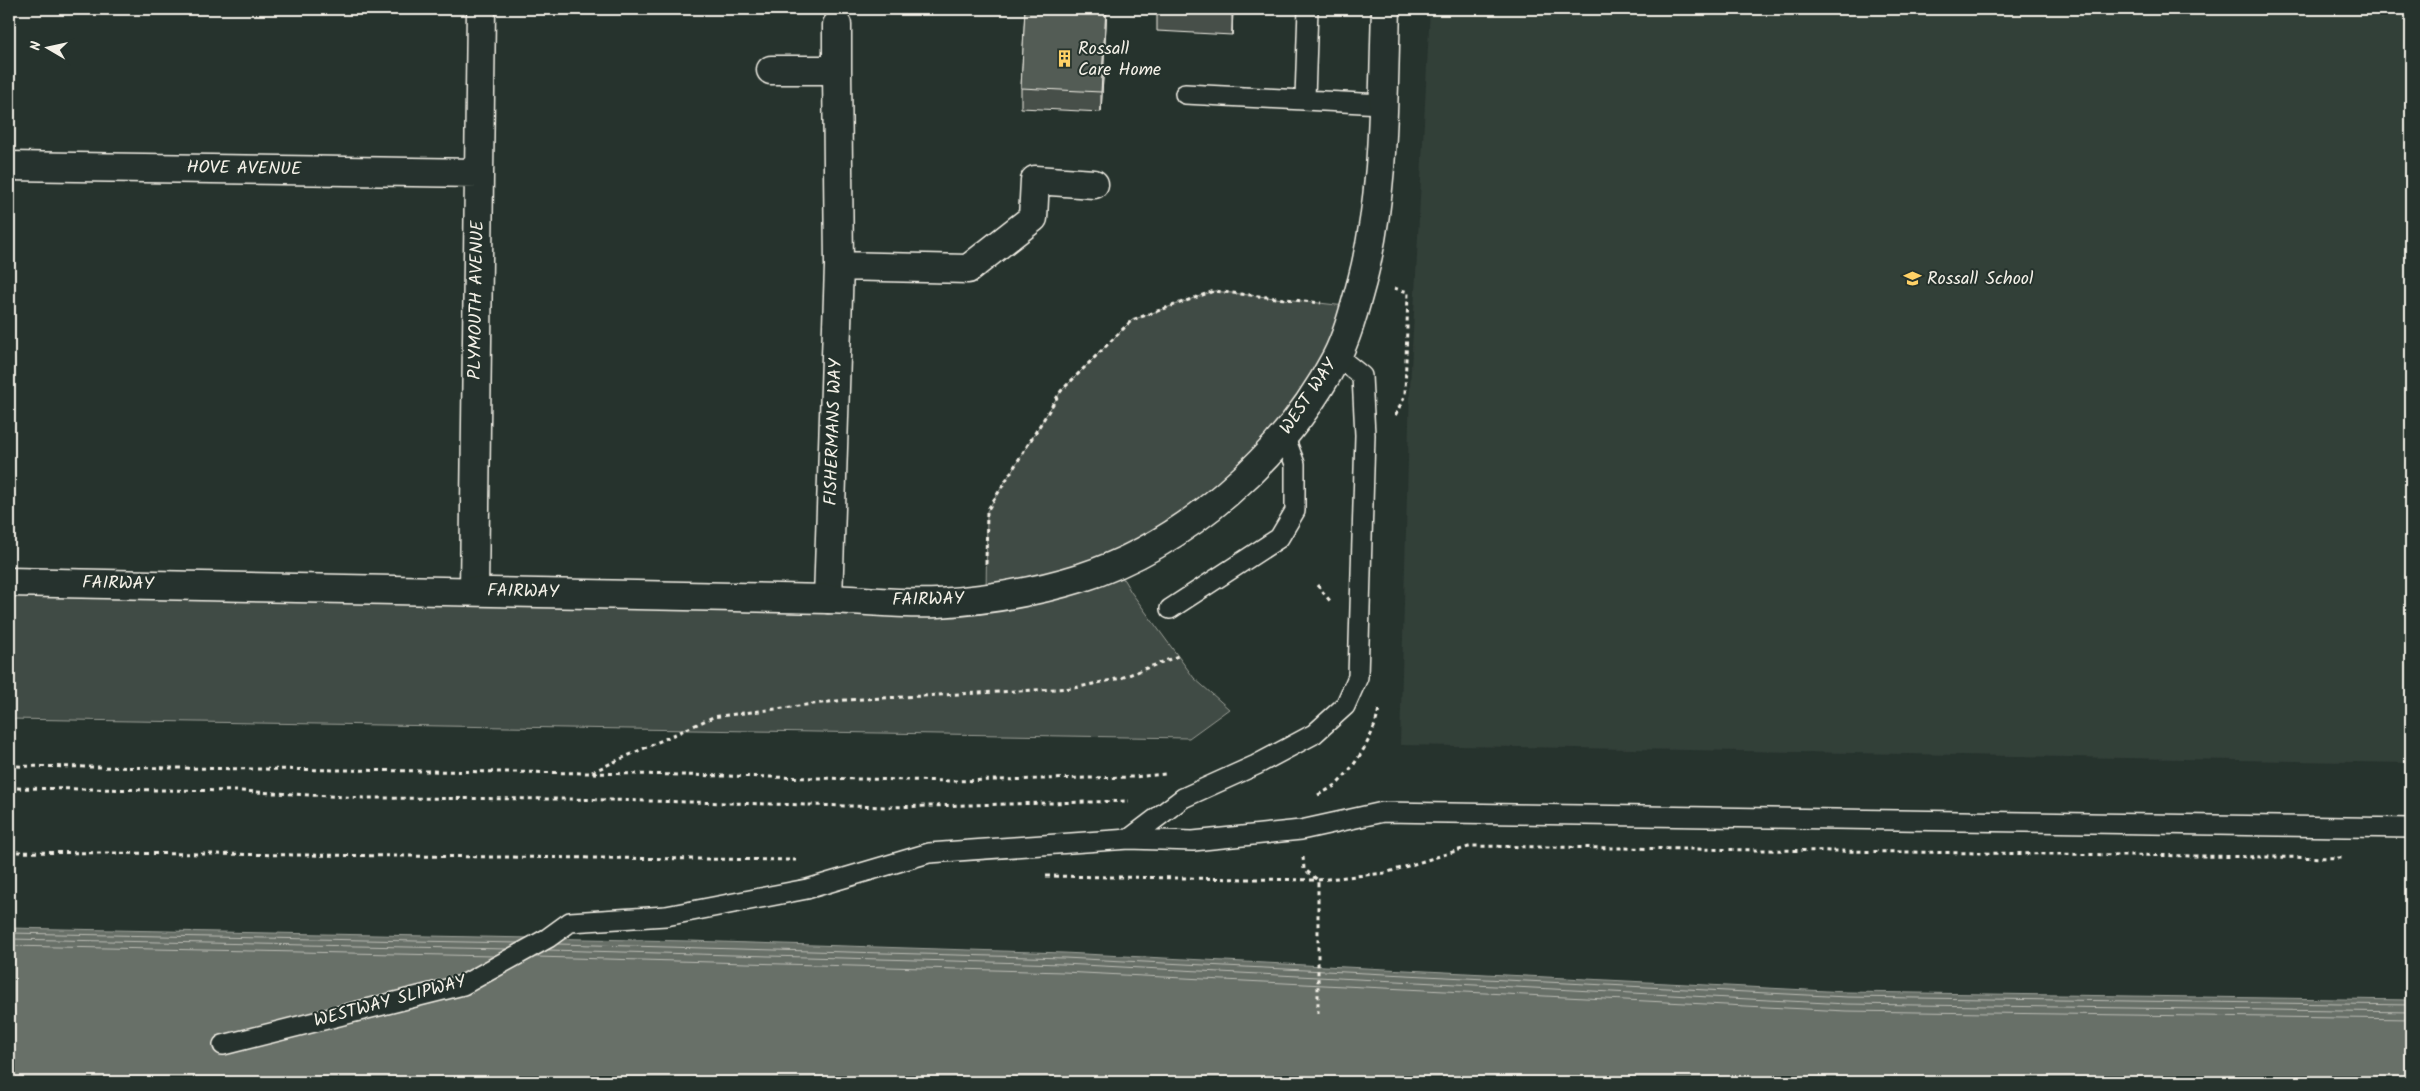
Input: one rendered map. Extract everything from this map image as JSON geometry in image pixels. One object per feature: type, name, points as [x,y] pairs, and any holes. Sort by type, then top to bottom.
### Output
[{"type":"street","name":"PLYMOUTH AVENUE","points":[[474,591],[481,9]]},
{"type":"street","name":"WEST WAY","points":[[1037,589],[1080,578],[1152,547],[1198,518],[1247,474],[1284,435],[1314,395],[1337,356],[1362,278],[1375,206],[1386,9]]},
{"type":"street","name":"FISHERMANS WAY","points":[[828,599],[839,266],[837,25]]},
{"type":"street","points":[[771,70],[837,70]]},
{"type":"street","name":"HOVE AVENUE","points":[[9,166],[478,173]]},
{"type":"street","points":[[839,266],[968,269],[1033,218],[1035,180],[1094,184]]},
{"type":"street","name":"FAIRWAY","points":[[9,582],[828,599],[937,603],[1037,589]]},
{"type":"lane","points":[[1305,98],[1308,9]]},
{"type":"lane","points":[[1185,94],[1305,98],[1382,104]]},
{"type":"lane","points":[[1129,839],[1182,798],[1256,765],[1314,734],[1345,706],[1358,678],[1365,436],[1362,376],[1337,356]]},
{"type":"lane","points":[[1170,609],[1279,538],[1295,512],[1295,464],[1284,435]]},
{"type":"lane","name":"WESTWAY SLIPWAY","points":[[223,1045],[463,985],[548,938],[570,922],[666,916],[798,891],[929,853],[1129,839],[1193,841],[1301,830],[1383,812],[2411,828]]},
{"type":"path","points":[[986,597],[988,512],[1061,392],[1132,320],[1214,291],[1354,306]]},
{"type":"path","points":[[590,773],[713,716],[845,700],[1074,688],[1121,678],[1178,656]]},
{"type":"path","points":[[9,766],[590,773],[952,781],[1133,777],[1171,774]]},
{"type":"path","points":[[9,788],[239,791],[364,798],[568,799],[888,807],[1086,804],[1182,798]]},
{"type":"path","points":[[1044,876],[1318,880],[1385,873],[1472,846],[2353,858]]},
{"type":"path","points":[[9,852],[799,860]]},
{"type":"shaded area","name":"Rossall School","points":[[1430,9],[2411,9],[2411,763],[1400,745],[1410,388]]},
{"type":"shaded area","points":[[1214,291],[1354,307],[1284,435],[1115,565],[1131,592],[1194,678],[1229,709],[1189,738],[9,719],[9,582],[986,597],[987,511],[1061,391],[1132,320]]},
{"type":"water","points":[[9,928],[689,941],[1064,953],[1847,992],[2411,1000],[2411,1082],[9,1082]]},
{"type":"building","name":"Rossall Care Home","points":[[1025,9],[1106,9],[1101,92],[1021,88]]},
{"type":"building","points":[[1232,9],[1232,14],[1157,10]]},
{"type":"place","name":"Rossall Care Home","points":[[1064,59]]},
{"type":"place","name":"Rossall School","points":[[1913,279]]}]
